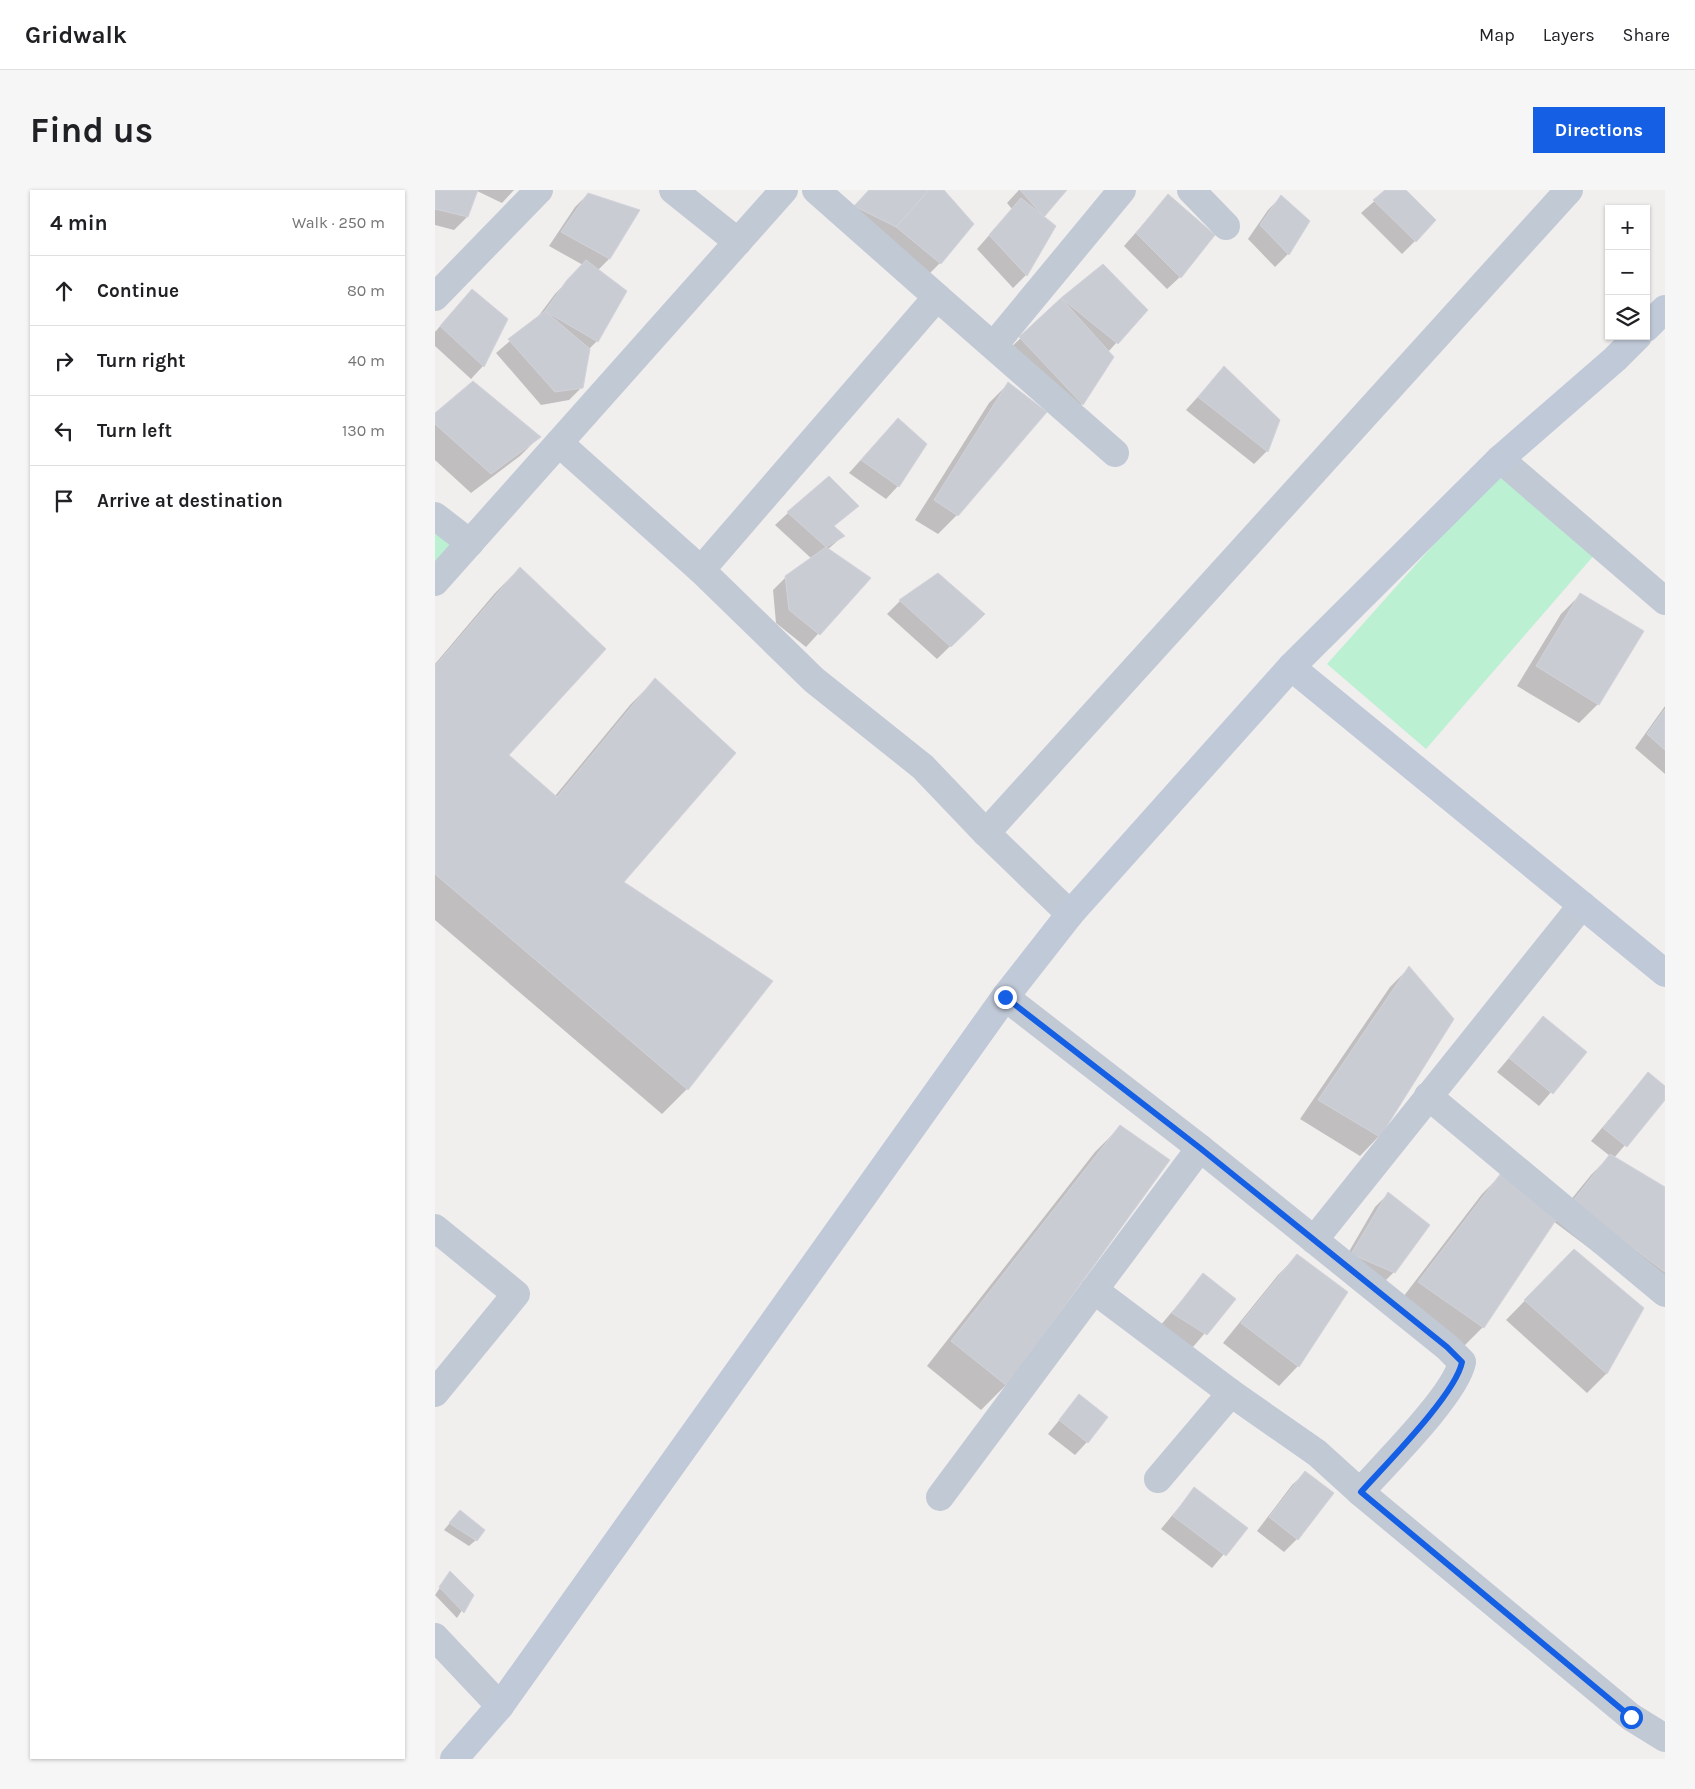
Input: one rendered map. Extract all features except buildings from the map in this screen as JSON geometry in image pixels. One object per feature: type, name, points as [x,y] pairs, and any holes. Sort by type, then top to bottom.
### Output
[{"type":"street","points":[[435,297],[539,190]]},
{"type":"street","points":[[673,190],[738,242]]},
{"type":"street","points":[[435,582],[784,190]]},
{"type":"street","points":[[816,190],[1115,453]]},
{"type":"street","points":[[993,345],[1122,190]]},
{"type":"street","points":[[1191,190],[1226,226]]},
{"type":"street","points":[[986,833],[1569,190]]},
{"type":"street","points":[[701,570],[937,297]]},
{"type":"street","points":[[1650,324],[1665,309]]},
{"type":"street","points":[[454,1759],[500,1706],[1005,997],[1070,914],[1291,667],[1500,459],[1615,359],[1634,340]]},
{"type":"street","points":[[559,443],[701,570],[814,680],[923,767],[986,833],[1070,914]]},
{"type":"street","points":[[1500,459],[1665,601]]},
{"type":"street","points":[[435,516],[469,543]]},
{"type":"street","points":[[1291,667],[1665,973]]},
{"type":"street","points":[[1314,1240],[1582,905]]},
{"type":"street","points":[[1005,997],[1200,1148],[1447,1347],[1462,1362],[1460,1373],[1446,1393],[1361,1492]]},
{"type":"street","points":[[1428,1096],[1665,1293]]},
{"type":"street","points":[[940,1497],[1200,1148]]},
{"type":"street","points":[[435,1228],[515,1294],[435,1393]]},
{"type":"street","points":[[1094,1290],[1231,1393],[1317,1453],[1361,1492],[1631,1717],[1665,1738]]},
{"type":"street","points":[[1158,1479],[1231,1393]]},
{"type":"street","points":[[435,1637],[500,1706]]},
{"type":"green space","points":[[1512,457],[1609,538],[1426,749],[1327,664]]},
{"type":"green space","points":[[435,532],[454,547],[435,569]]},
{"type":"route","points":[[1005,997],[1200,1148],[1447,1347],[1462,1362],[1460,1373],[1446,1393],[1361,1492],[1496,1602],[1631,1717]]}]
